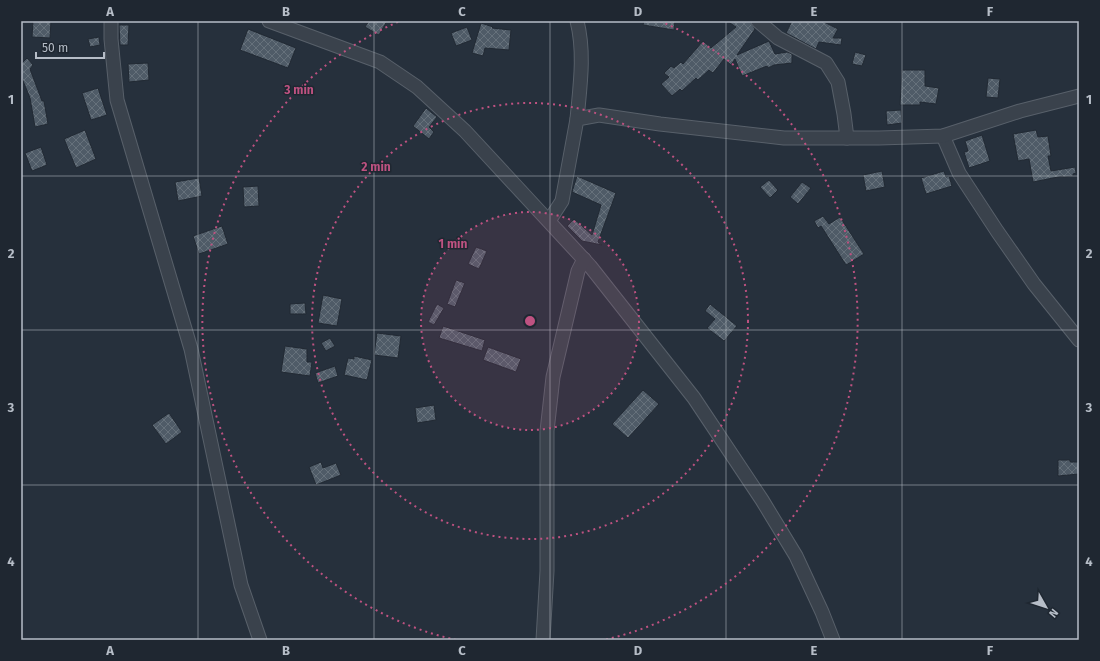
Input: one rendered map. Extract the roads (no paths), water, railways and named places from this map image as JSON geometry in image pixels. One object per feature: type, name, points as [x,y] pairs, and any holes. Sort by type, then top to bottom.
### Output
[{"type":"street","points":[[111,21],[111,39],[117,100],[191,349],[241,585],[260,640]]},
{"type":"street","points":[[268,21],[380,62],[417,87],[465,131],[584,259],[694,398],[762,500],[796,556],[833,640]]},
{"type":"street","points":[[549,221],[562,201],[577,119],[582,69],[581,34],[577,21]]},
{"type":"street","points":[[758,21],[778,38],[826,63],[838,82],[844,114],[846,138]]},
{"type":"street","points":[[577,119],[599,115],[660,124],[784,138],[943,136],[1020,111],[1079,96]]},
{"type":"street","points":[[943,136],[959,173],[997,231],[1034,284],[1079,340]]},
{"type":"street","points":[[543,640],[547,571],[547,431],[553,377],[578,271],[584,259]]}]
